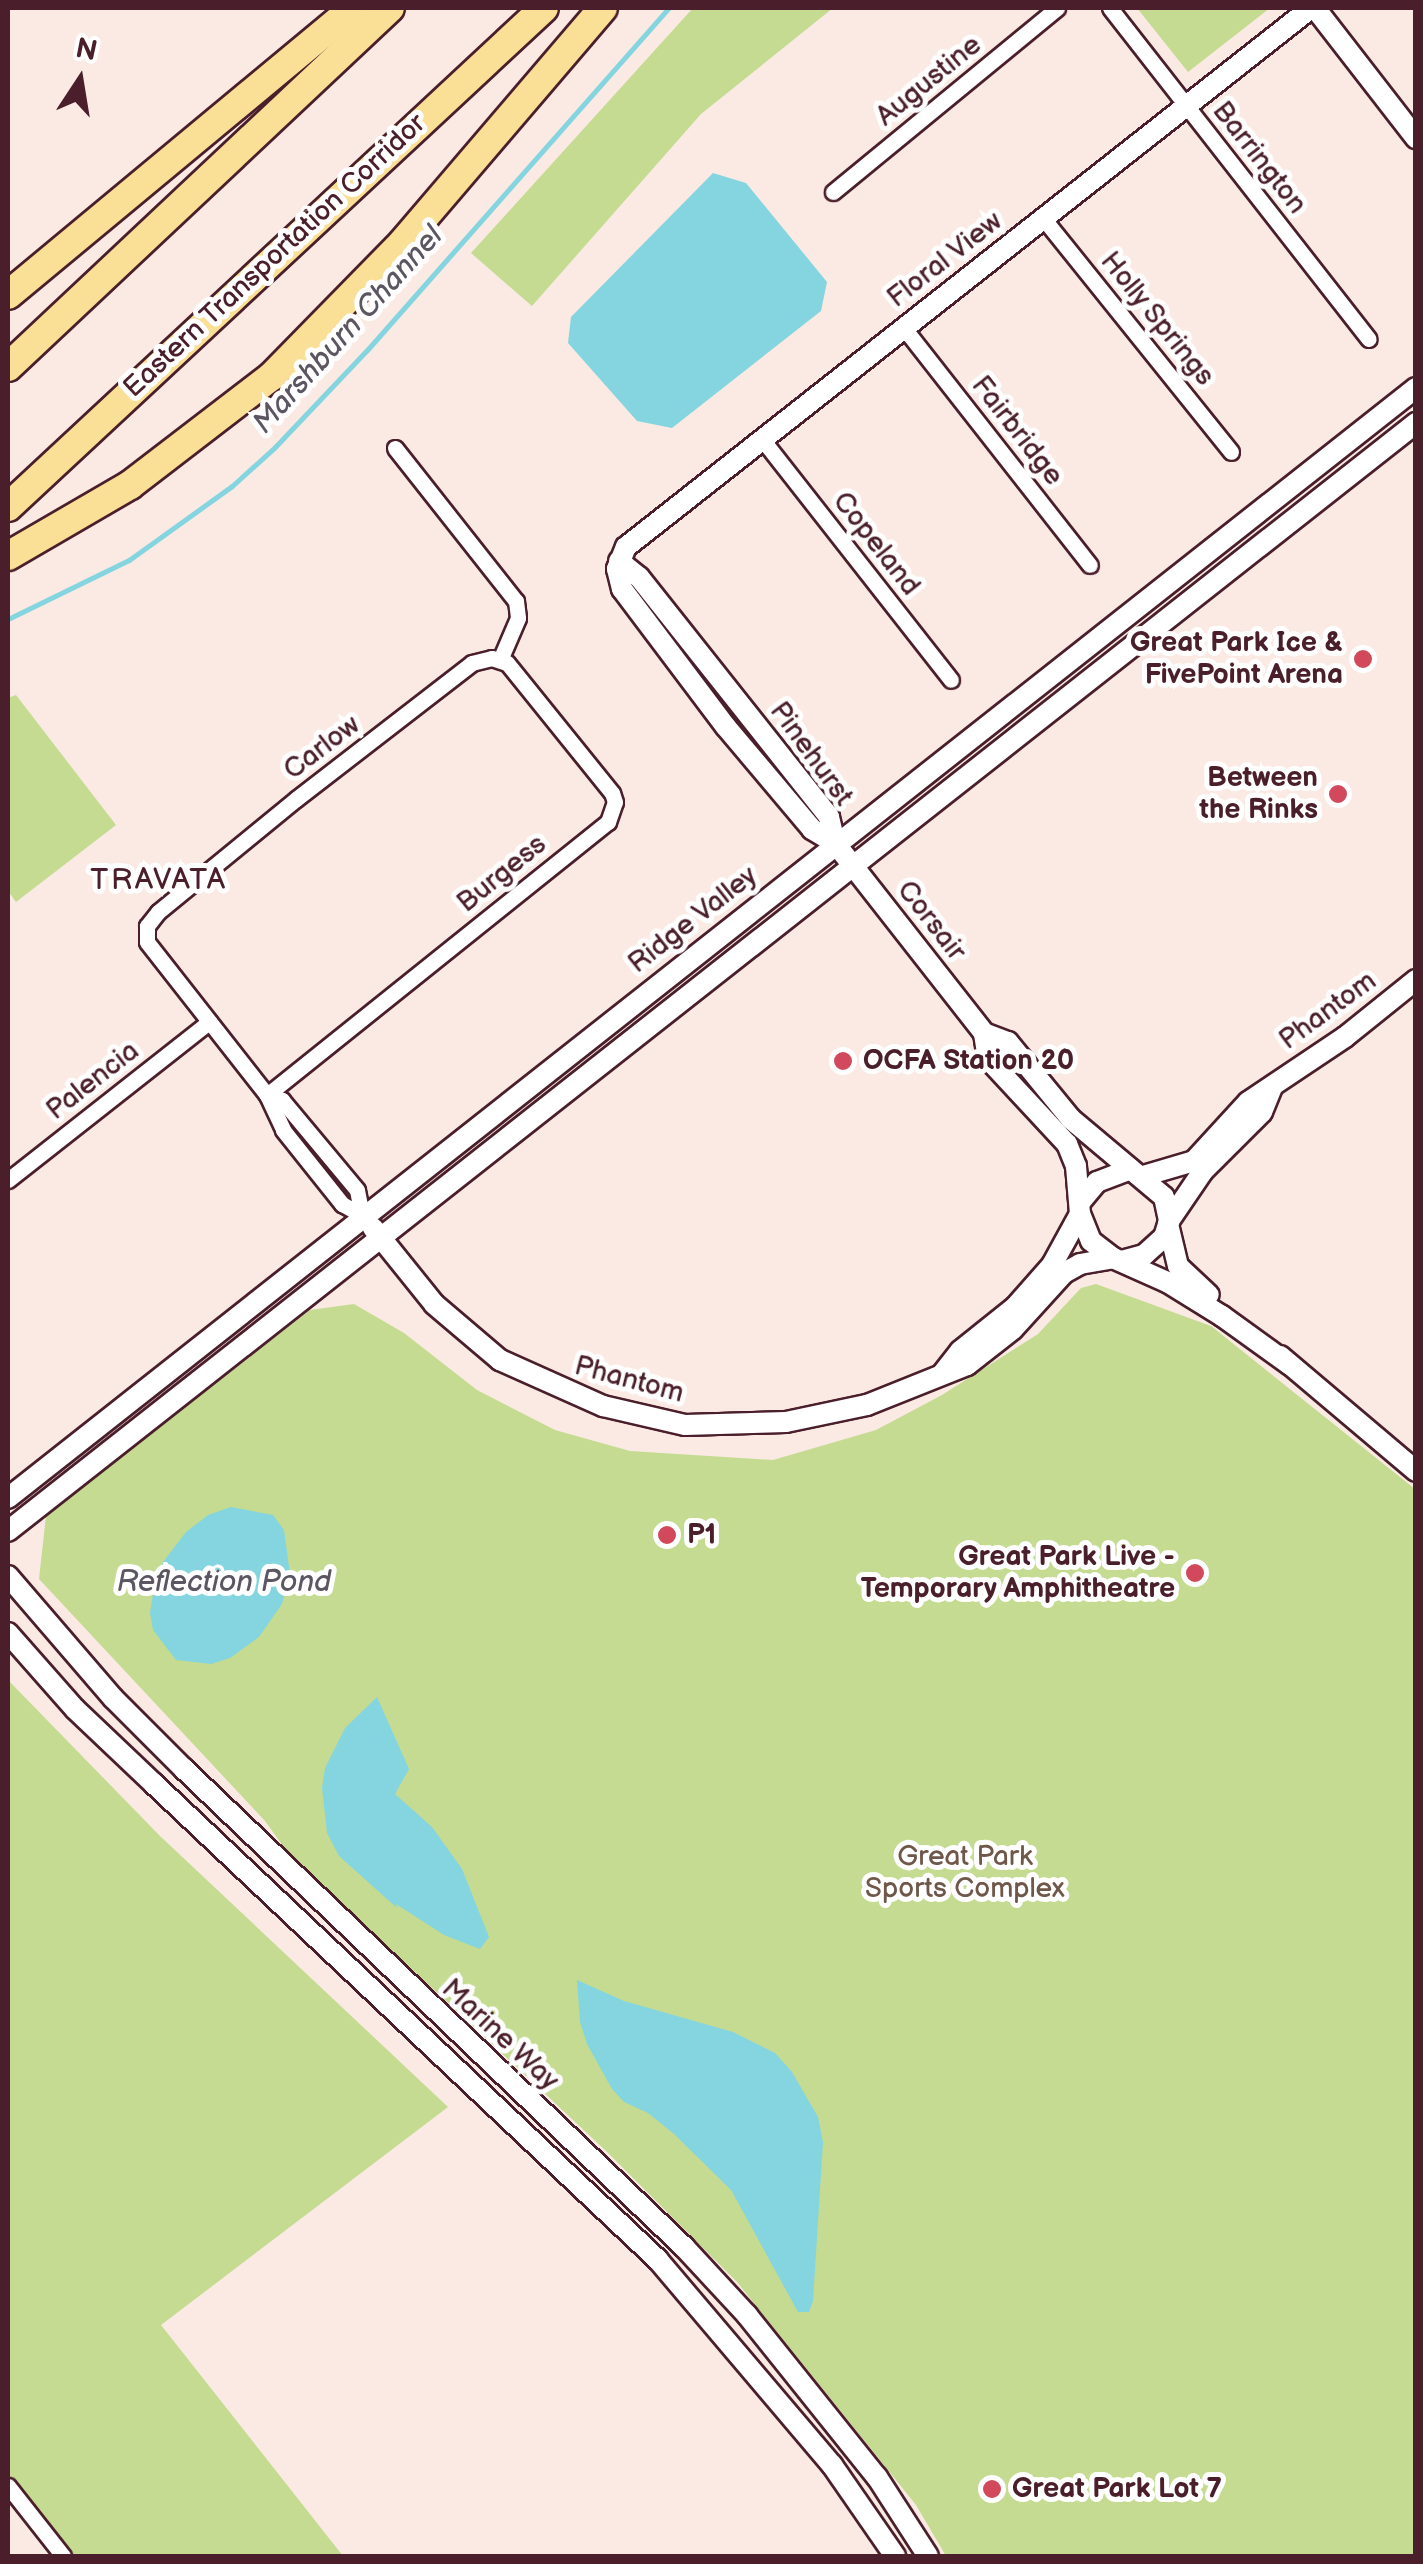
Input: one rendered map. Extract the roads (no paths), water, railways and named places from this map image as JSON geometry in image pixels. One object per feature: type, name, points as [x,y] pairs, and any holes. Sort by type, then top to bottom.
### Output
[{"type":"highway","points":[[8,295],[354,8]]},
{"type":"highway","points":[[8,367],[390,8]]},
{"type":"highway","name":"Eastern Transportation Corridor","points":[[8,507],[544,8]]},
{"type":"highway","points":[[8,556],[112,498],[229,412],[326,326],[603,8]]},
{"type":"main road","name":"Floral View","points":[[619,561],[626,547],[1313,8]]},
{"type":"main road","points":[[1313,8],[1416,138]]},
{"type":"main road","name":"Ridge Valley","points":[[8,1498],[362,1215],[1416,388]]},
{"type":"main road","name":"Ridge Valley","points":[[8,1530],[1416,424]]},
{"type":"main road","name":"Pinehurst","points":[[619,561],[622,589],[726,727],[812,829],[835,843]]},
{"type":"main road","name":"Corsair","points":[[835,843],[984,1033],[988,1059],[1071,1152],[1081,1207]]},
{"type":"main road","name":"Phantom","points":[[1137,1173],[1194,1161],[1248,1102],[1345,1037],[1416,980]]},
{"type":"main road","name":"Corsair","points":[[984,1033],[1008,1042],[1071,1119],[1137,1173]]},
{"type":"main road","name":"Phantom","points":[[1169,1222],[1204,1171],[1262,1112],[1273,1085]]},
{"type":"main road","points":[[1290,1365],[1242,1318],[1178,1266],[1164,1197],[1137,1173],[1097,1182],[1081,1207],[1091,1241],[1117,1259],[1170,1284],[1290,1365],[1394,1448],[1416,1471]]},
{"type":"main road","name":"Phantom","points":[[943,1373],[960,1351],[1016,1306],[1052,1264],[1081,1207]]},
{"type":"main road","name":"Phantom","points":[[362,1215],[434,1304],[500,1360],[548,1385],[640,1417],[685,1424],[786,1422],[867,1405],[967,1364],[1002,1338],[1064,1273],[1080,1264],[1117,1259]]},
{"type":"main road","points":[[1117,1259],[1155,1248],[1169,1222]]},
{"type":"main road","points":[[1394,1448],[1416,1457]]},
{"type":"main road","name":"Marine Way","points":[[8,1576],[101,1686],[196,1782],[684,2247],[818,2403],[876,2477],[928,2556]]},
{"type":"main road","name":"Marine Way","points":[[8,1633],[88,1721],[683,2286],[832,2465],[895,2556]]},
{"type":"street","name":"Augustine","points":[[832,192],[1057,8]]},
{"type":"street","name":"Barrington","points":[[1110,8],[1369,339]]},
{"type":"street","name":"Holly Springs","points":[[1043,218],[1231,452]]},
{"type":"street","name":"Fairbridge","points":[[904,328],[1090,565]]},
{"type":"street","name":"Copeland","points":[[762,440],[950,680]]},
{"type":"street","points":[[395,448],[516,601],[518,618],[500,660]]},
{"type":"street","name":"Carlow","points":[[362,1215],[357,1190],[282,1100],[267,1095],[209,1022],[147,942],[148,926],[158,912],[472,664],[500,660]]},
{"type":"street","name":"Burgess","points":[[267,1095],[608,822],[615,802],[612,793],[512,667],[500,660]]},
{"type":"street","name":"Palencia","points":[[8,1180],[209,1022]]},
{"type":"street","points":[[8,2486],[63,2556]]},
{"type":"water","points":[[713,173],[746,183],[827,282],[821,311],[672,428],[637,421],[568,343],[571,317]]},
{"type":"water","name":"Reflection Pond","points":[[231,1507],[273,1515],[284,1530],[290,1574],[282,1604],[259,1637],[230,1658],[211,1664],[176,1660],[153,1630],[150,1613],[155,1582],[163,1562],[186,1532],[208,1515]]},
{"type":"water","points":[[377,1697],[409,1769],[395,1794],[432,1827],[462,1869],[489,1937],[480,1949],[444,1935],[396,1904],[397,1908],[339,1856],[327,1833],[322,1788],[325,1768],[345,1728]]},
{"type":"water","points":[[577,1980],[624,2001],[733,2032],[775,2053],[792,2072],[818,2117],[823,2142],[813,2301],[809,2312],[798,2312],[731,2190],[674,2134],[648,2113],[624,2102],[612,2089],[587,2044],[580,2022]]},
{"type":"waterway","name":"Marshburn Channel","points":[[8,619],[129,560],[232,486],[275,447],[368,349],[669,8]]},
{"type":"place","name":"Great Park Ice & FivePoint Arena","points":[[1363,659]]},
{"type":"place","name":"Between the Rinks","points":[[1338,794]]},
{"type":"place","name":"OCFA Station 20","points":[[843,1061]]},
{"type":"place","name":"P1","points":[[667,1535]]},
{"type":"place","name":"Great Park Live - Temporary Amphitheatre","points":[[1195,1573]]},
{"type":"place","name":"Great Park Lot 7","points":[[992,2489]]},
{"type":"district","name":"TRAVATA","points":[[159,880]]},
{"type":"park label","name":"Great Park Sports Complex","points":[[965,1873]]}]
